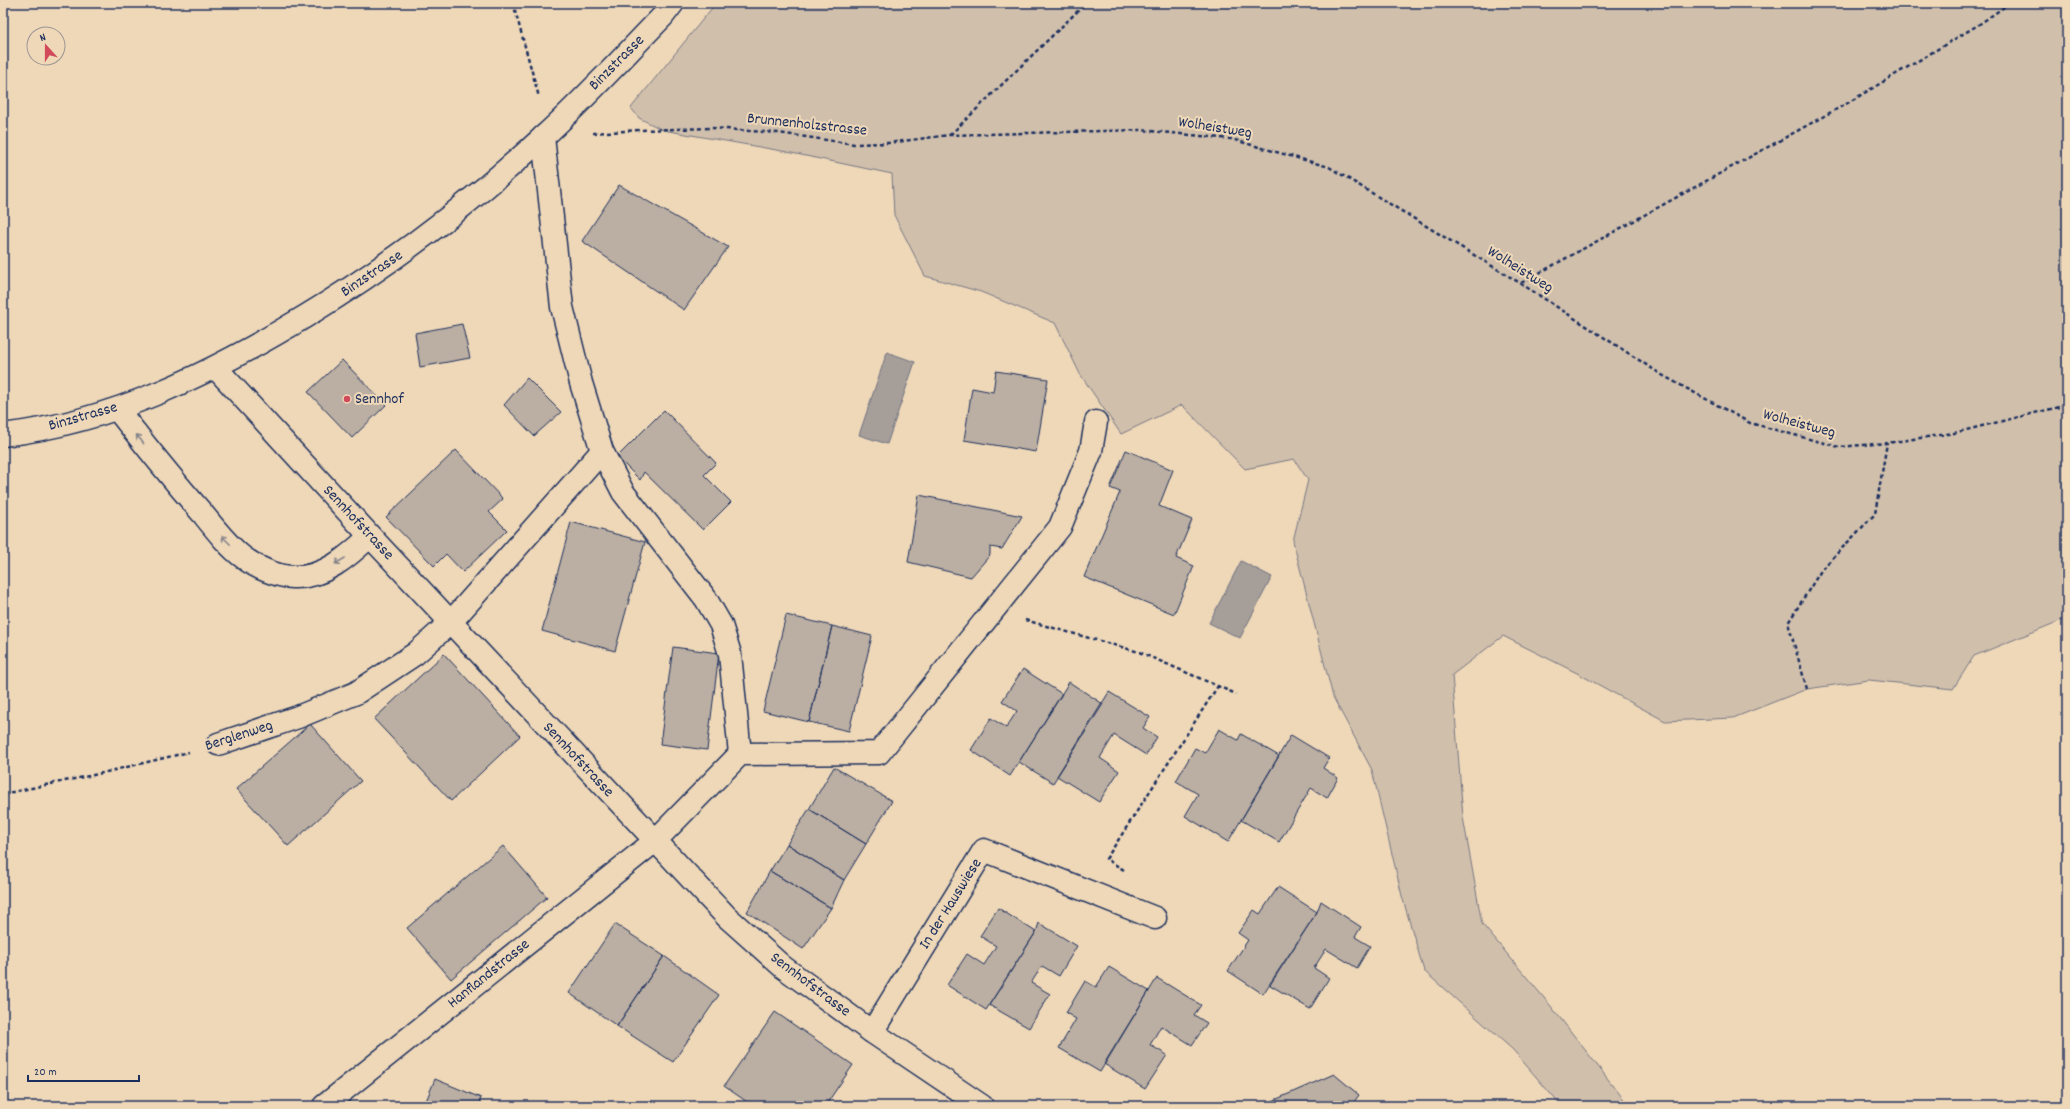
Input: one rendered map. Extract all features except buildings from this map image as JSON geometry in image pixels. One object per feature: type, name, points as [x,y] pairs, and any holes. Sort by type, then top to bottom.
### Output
[{"type":"street","name":"Binzstrasse","points":[[3,435],[25,433],[68,423],[117,409],[163,393],[216,368],[345,292],[408,249],[487,187],[543,137],[663,16],[673,3]]},
{"type":"street","points":[[543,137],[562,307],[581,383],[602,450],[623,492],[706,599],[721,626],[730,654],[740,754],[879,753],[1060,527],[1091,451],[1096,422]]},
{"type":"street","name":"Sennhofstrasse","points":[[216,368],[370,536],[726,917],[782,967],[872,1032],[982,1106]]},
{"type":"street","points":[[117,409],[163,469],[218,532],[244,558],[272,573],[292,577],[318,574],[349,556],[370,536]]},
{"type":"street","name":"Berglenweg","points":[[218,744],[298,717],[356,693],[416,654],[451,622],[602,450]]},
{"type":"street","name":"Hanflandstrasse","points":[[324,1106],[655,841],[740,754]]},
{"type":"street","name":"In der Hauswiese","points":[[872,1032],[984,850],[1155,918]]},
{"type":"path","points":[[513,3],[539,98],[543,137]]},
{"type":"path","points":[[949,135],[1086,3]]},
{"type":"path","points":[[1520,283],[1846,104],[1978,26],[2010,3]]},
{"type":"path","name":"Brunnenholzstrasse","points":[[543,137],[640,130],[712,128],[778,133],[854,144],[888,143],[949,135]]},
{"type":"path","name":"Wolheistweg","points":[[949,135],[1141,130],[1231,139],[1329,167],[1520,283],[1662,375],[1750,423],[1839,447],[1887,443],[1954,433],[2067,405]]},
{"type":"path","points":[[1807,689],[1788,623],[1822,569],[1875,514],[1887,443]]},
{"type":"path","points":[[992,611],[1139,652],[1236,694]]},
{"type":"path","points":[[1116,902],[1131,875],[1106,859],[1218,686]]},
{"type":"path","name":"Berglenweg","points":[[3,794],[98,774],[218,744]]},
{"type":"shaded area","points":[[716,3],[2067,3],[2067,618],[1974,656],[1953,689],[1869,680],[1807,689],[1733,718],[1665,721],[1577,673],[1503,636],[1452,675],[1463,817],[1482,924],[1550,1005],[1629,1106],[1561,1106],[1513,1050],[1424,971],[1402,896],[1372,770],[1333,697],[1293,541],[1308,480],[1294,459],[1245,469],[1182,405],[1121,434],[1080,374],[1055,323],[981,292],[925,276],[894,215],[892,174],[782,151],[663,130],[639,118],[631,108]]},
{"type":"shaded area","points":[[887,352],[915,362],[887,444],[859,435]]},
{"type":"shaded area","points":[[1241,561],[1272,577],[1240,638],[1209,623]]},
{"type":"place","name":"Sennhof","points":[[347,399]]}]
